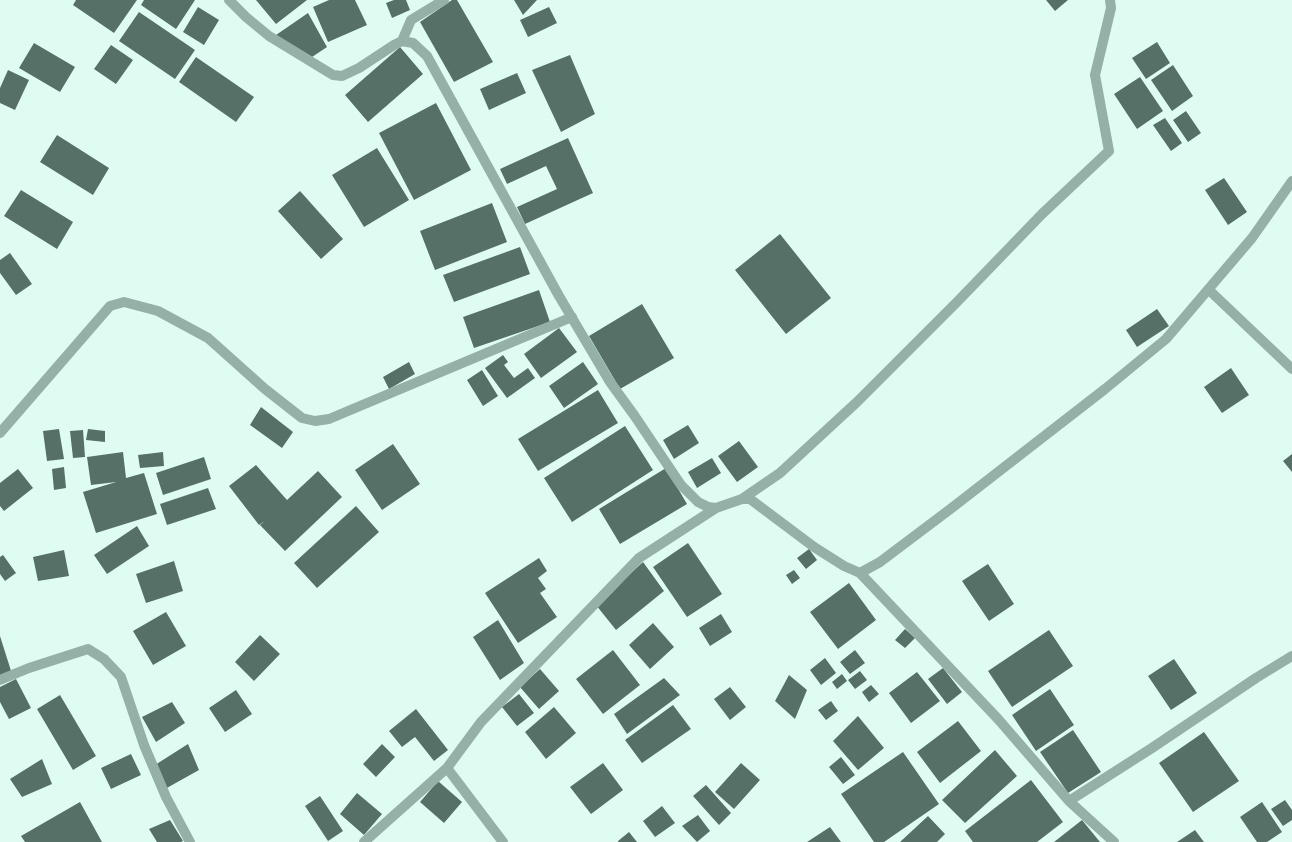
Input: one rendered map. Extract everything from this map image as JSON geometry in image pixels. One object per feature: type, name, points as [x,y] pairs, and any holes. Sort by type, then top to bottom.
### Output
[{"type":"street","points":[[229,0],[246,17],[269,36],[332,75],[342,76],[359,68],[402,41],[413,43],[427,56],[572,317],[610,382],[681,485],[698,502],[708,507],[716,508]]},
{"type":"street","points":[[402,41],[411,20],[444,0]]},
{"type":"street","points":[[364,842],[447,768],[480,722],[639,558],[716,508],[742,499],[780,473],[857,402],[1042,214],[1110,151],[1095,75],[1111,8],[1110,0]]},
{"type":"street","points":[[860,573],[880,562],[1166,339],[1252,238],[1292,181]]},
{"type":"street","points":[[1209,290],[1292,369]]},
{"type":"street","points":[[0,433],[106,310],[110,306],[124,302],[158,311],[208,338],[265,389],[302,418],[316,421],[329,418],[572,317]]},
{"type":"street","points":[[742,499],[750,499],[814,547],[844,566],[860,573],[992,713],[1069,801],[1114,842]]},
{"type":"street","points":[[0,680],[29,668],[88,649],[104,659],[121,677],[144,745],[166,797],[190,842]]},
{"type":"street","points":[[1069,801],[1292,656]]},
{"type":"street","points":[[447,768],[503,842]]},
{"type":"building","points":[[76,0],[137,0],[114,33],[73,5]]},
{"type":"building","points":[[144,0],[195,0],[176,29],[141,5]]},
{"type":"building","points":[[256,0],[307,0],[276,24]]},
{"type":"building","points":[[329,0],[355,0],[367,25],[328,42],[313,7]]},
{"type":"building","points":[[394,0],[406,0],[410,10],[392,18],[386,3]]},
{"type":"building","points":[[452,0],[457,0],[493,62],[454,82],[420,22]]},
{"type":"building","points":[[514,0],[537,0],[523,15]]},
{"type":"building","points":[[1046,0],[1068,0],[1055,11]]},
{"type":"building","points":[[198,7],[219,20],[204,45],[183,32]]},
{"type":"building","points":[[549,7],[557,23],[528,37],[520,20]]},
{"type":"building","points":[[139,12],[195,50],[175,79],[119,41]]},
{"type":"building","points":[[308,13],[327,47],[312,57],[276,35]]},
{"type":"building","points":[[1157,42],[1170,63],[1146,79],[1132,58]]},
{"type":"building","points":[[34,43],[75,67],[60,92],[19,68]]},
{"type":"building","points":[[111,45],[133,60],[116,84],[94,69]]},
{"type":"building","points":[[400,47],[423,74],[368,122],[345,95]]},
{"type":"building","points":[[570,55],[595,114],[561,132],[532,70]]},
{"type":"building","points":[[196,57],[254,97],[236,122],[179,82]]},
{"type":"building","points":[[1173,65],[1193,96],[1172,111],[1151,80]]},
{"type":"building","points":[[8,70],[29,80],[15,110],[0,103],[0,88]]},
{"type":"building","points":[[517,73],[526,93],[489,110],[480,89]]},
{"type":"building","points":[[1140,77],[1163,111],[1137,129],[1114,94]]},
{"type":"building","points":[[436,103],[471,170],[414,200],[379,133]]},
{"type":"building","points":[[1186,111],[1201,133],[1188,142],[1173,120]]},
{"type":"building","points":[[1165,118],[1182,143],[1171,151],[1153,125]]},
{"type":"building","points":[[57,135],[109,168],[93,195],[40,162]]},
{"type":"building","points":[[568,138],[593,193],[525,224],[517,207],[557,189],[546,166],[507,184],[500,169]]},
{"type":"building","points":[[377,148],[409,200],[364,227],[332,175]]},
{"type":"building","points":[[1224,178],[1247,212],[1228,225],[1205,190]]},
{"type":"building","points":[[21,190],[73,222],[57,249],[4,216]]},
{"type":"building","points":[[300,191],[343,239],[321,259],[278,211]]},
{"type":"building","points":[[492,203],[507,242],[435,270],[420,231]]},
{"type":"building","points":[[780,234],[831,298],[786,334],[735,270]]},
{"type":"building","points":[[520,247],[530,274],[454,302],[443,275]]},
{"type":"building","points":[[10,253],[32,284],[16,295],[0,273],[0,260]]},
{"type":"building","points":[[539,290],[550,322],[474,348],[463,317]]},
{"type":"building","points":[[642,304],[674,358],[620,389],[589,336]]},
{"type":"building","points":[[1157,309],[1169,326],[1137,347],[1126,330]]},
{"type":"building","points":[[559,328],[577,352],[541,378],[524,354]]},
{"type":"building","points":[[503,355],[508,362],[504,365],[514,378],[528,368],[535,378],[507,398],[485,368]]},
{"type":"building","points":[[409,362],[415,374],[389,389],[383,377]]},
{"type":"building","points":[[583,362],[598,384],[564,408],[549,386]]},
{"type":"building","points":[[1231,368],[1249,395],[1222,413],[1204,387]]},
{"type":"building","points":[[482,370],[498,396],[483,406],[467,380]]},
{"type":"building","points":[[598,390],[618,423],[538,471],[518,439]]},
{"type":"building","points":[[261,407],[293,432],[282,448],[250,425]]},
{"type":"building","points":[[688,425],[699,443],[674,459],[663,440]]},
{"type":"building","points":[[625,426],[653,470],[572,522],[544,478]]},
{"type":"building","points":[[59,429],[64,459],[47,461],[43,431]]},
{"type":"building","points":[[88,429],[105,431],[105,442],[86,440]]},
{"type":"building","points":[[83,430],[85,457],[73,458],[70,431]]},
{"type":"building","points":[[739,441],[758,467],[737,482],[718,456]]},
{"type":"building","points":[[393,444],[420,484],[382,510],[355,470]]},
{"type":"building","points":[[123,452],[126,478],[144,473],[157,514],[96,533],[83,492],[116,482],[91,485],[87,457]]},
{"type":"building","points":[[163,452],[164,466],[140,468],[138,455]]},
{"type":"building","points":[[1292,454],[1292,472],[1283,461]]},
{"type":"building","points":[[204,457],[211,479],[163,495],[156,473]]},
{"type":"building","points":[[712,458],[721,473],[697,488],[688,472]]},
{"type":"building","points":[[256,465],[287,500],[318,471],[342,497],[285,551],[260,525],[265,521],[259,525],[229,486]]},
{"type":"building","points":[[64,467],[66,488],[54,490],[52,469]]},
{"type":"building","points":[[666,468],[687,504],[620,544],[599,509]]},
{"type":"building","points":[[18,469],[33,488],[4,511],[0,506],[0,483]]},
{"type":"building","points":[[208,488],[216,509],[167,525],[160,504]]},
{"type":"building","points":[[356,506],[379,532],[317,588],[294,563]]},
{"type":"building","points":[[137,526],[149,546],[107,574],[94,555]]},
{"type":"building","points":[[688,543],[722,594],[687,617],[653,567]]},
{"type":"building","points":[[809,549],[817,560],[806,569],[797,558]]},
{"type":"building","points":[[64,550],[69,576],[38,581],[33,557]]},
{"type":"building","points":[[3,555],[16,573],[5,581],[0,574],[0,557]]},
{"type":"building","points":[[539,558],[547,571],[538,578],[546,589],[540,593],[557,617],[518,643],[485,593]]},
{"type":"building","points":[[174,561],[183,591],[146,603],[136,574]]},
{"type":"building","points":[[643,562],[664,591],[616,630],[596,605]]},
{"type":"building","points":[[988,564],[1014,604],[989,621],[962,581]]},
{"type":"building","points":[[794,570],[800,578],[792,584],[786,575]]},
{"type":"building","points":[[849,583],[876,620],[838,649],[810,612]]},
{"type":"building","points":[[166,612],[186,646],[153,665],[133,631]]},
{"type":"building","points":[[721,614],[732,632],[710,646],[699,628]]},
{"type":"building","points":[[498,620],[524,663],[500,680],[473,637]]},
{"type":"building","points":[[653,623],[674,647],[650,669],[629,645]]},
{"type":"building","points":[[905,629],[915,638],[905,648],[895,640]]},
{"type":"building","points":[[1049,630],[1073,666],[1012,707],[988,671]]},
{"type":"building","points":[[260,635],[280,654],[254,681],[235,662]]},
{"type":"building","points":[[0,636],[12,674],[0,677]]},
{"type":"building","points":[[613,650],[640,685],[603,714],[576,679]]},
{"type":"building","points":[[855,650],[865,663],[850,674],[840,662]]},
{"type":"building","points":[[825,658],[836,673],[821,685],[810,670]]},
{"type":"building","points":[[1174,659],[1197,693],[1171,710],[1148,676]]},
{"type":"building","points":[[943,668],[962,692],[947,704],[928,679]]},
{"type":"building","points":[[540,669],[559,691],[539,709],[520,687]]},
{"type":"building","points":[[860,671],[867,680],[855,689],[848,680]]},
{"type":"building","points":[[917,672],[940,701],[911,723],[889,693]]},
{"type":"building","points":[[842,674],[847,681],[837,689],[832,682]]},
{"type":"building","points":[[789,675],[807,690],[795,719],[775,701]]},
{"type":"building","points":[[664,678],[680,695],[627,734],[614,714]]},
{"type":"building","points":[[16,679],[31,708],[9,719],[0,702],[0,687]]},
{"type":"building","points":[[871,685],[879,694],[869,702],[862,692]]},
{"type":"building","points":[[730,687],[746,707],[730,720],[714,699]]},
{"type":"building","points":[[1050,689],[1074,725],[1036,751],[1012,715]]},
{"type":"building","points":[[236,690],[252,714],[225,732],[209,708]]},
{"type":"building","points":[[519,694],[534,713],[517,726],[502,707]]},
{"type":"building","points":[[60,695],[96,756],[73,770],[37,709]]},
{"type":"building","points":[[831,701],[838,711],[826,720],[818,710]]},
{"type":"building","points":[[172,702],[185,723],[156,742],[142,717]]},
{"type":"building","points":[[673,705],[691,729],[642,763],[625,740]]},
{"type":"building","points":[[554,707],[576,733],[546,759],[525,732]]},
{"type":"building","points":[[416,709],[448,750],[434,761],[415,737],[402,747],[389,731]]},
{"type":"building","points":[[858,716],[884,748],[858,770],[833,741]]},
{"type":"building","points":[[958,721],[981,751],[940,783],[917,752]]},
{"type":"building","points":[[1073,730],[1101,772],[1068,793],[1040,752]]},
{"type":"building","points":[[1204,732],[1239,781],[1193,812],[1159,763]]},
{"type":"building","points":[[188,744],[199,770],[165,789],[155,765]]},
{"type":"building","points":[[382,744],[395,757],[376,777],[363,764]]},
{"type":"building","points":[[995,750],[1017,776],[965,823],[942,800]]},
{"type":"building","points":[[903,752],[939,804],[884,842],[874,842],[841,794]]},
{"type":"building","points":[[131,754],[141,775],[111,789],[101,768]]},
{"type":"building","points":[[841,757],[855,775],[843,784],[829,767]]},
{"type":"building","points":[[42,759],[52,784],[22,797],[10,779]]},
{"type":"building","points":[[603,763],[623,790],[591,814],[570,787]]},
{"type":"building","points":[[741,763],[760,780],[734,809],[715,792]]},
{"type":"building","points":[[1031,780],[1063,822],[1037,842],[973,842],[965,831]]},
{"type":"building","points":[[438,781],[462,802],[444,823],[420,802]]},
{"type":"building","points":[[706,785],[731,813],[719,825],[693,796]]},
{"type":"building","points":[[357,793],[382,814],[364,835],[340,814]]},
{"type":"building","points":[[320,796],[343,831],[328,841],[305,806]]},
{"type":"building","points":[[1285,800],[1292,810],[1292,820],[1283,826],[1271,809]]},
{"type":"building","points":[[80,802],[102,842],[25,842],[21,836]]},
{"type":"building","points":[[1262,802],[1282,832],[1267,842],[1257,842],[1240,817]]},
{"type":"building","points":[[662,806],[675,823],[655,837],[643,821]]},
{"type":"building","points":[[698,815],[710,831],[697,842],[682,826]]},
{"type":"building","points":[[928,816],[945,834],[937,842],[900,842]]},
{"type":"building","points":[[170,820],[183,841],[157,842],[149,829]]},
{"type":"building","points":[[1082,820],[1100,842],[1054,842]]},
{"type":"building","points":[[830,827],[841,842],[807,842]]},
{"type":"building","points":[[1195,830],[1204,842],[1177,842]]},
{"type":"building","points":[[629,832],[637,842],[618,842],[618,841]]}]
